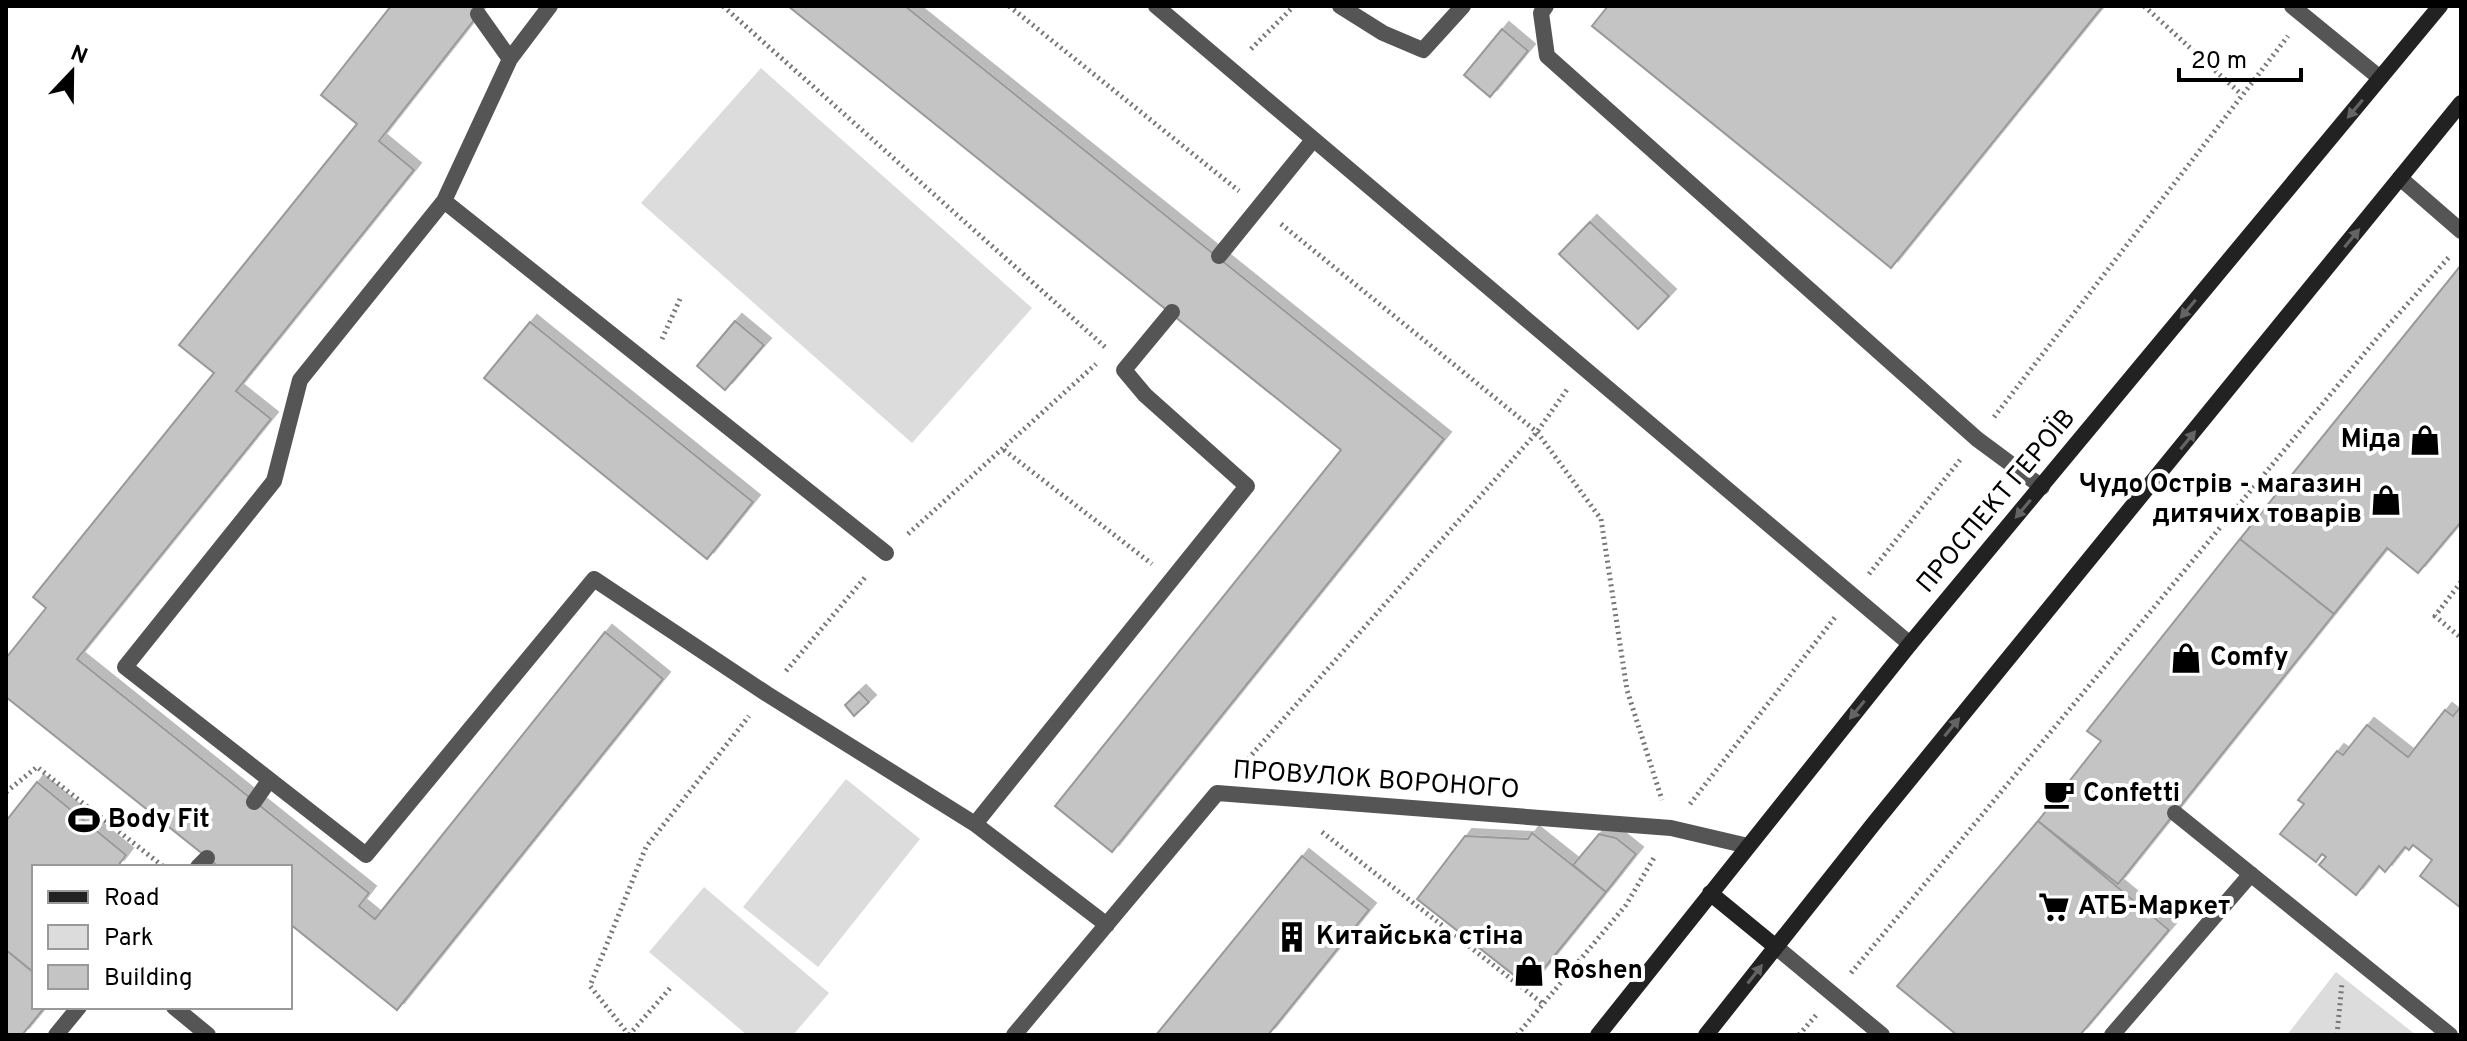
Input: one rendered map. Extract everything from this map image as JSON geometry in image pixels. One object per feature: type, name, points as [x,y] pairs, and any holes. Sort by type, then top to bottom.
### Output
[{"type":"main road","name":"ПРОСПЕКТ ГЕРОЇВ","points":[[1598,1035],[1910,644],[2440,6]]},
{"type":"main road","points":[[1706,1035],[2461,103]]},
{"type":"main road","points":[[1710,893],[1776,947]]},
{"type":"lane","points":[[550,6],[510,59],[444,201],[300,380],[274,481],[125,667],[268,782],[366,855],[594,579],[767,694],[975,824],[1107,925]]},
{"type":"lane","points":[[1156,6],[1910,644]]},
{"type":"lane","points":[[1340,6],[1383,33],[1423,50],[1463,6]]},
{"type":"lane","points":[[1546,6],[1541,13],[1547,56],[1977,439],[2042,487]]},
{"type":"lane","points":[[2298,11],[2380,78]]},
{"type":"lane","points":[[478,14],[510,59]]},
{"type":"lane","points":[[1219,256],[1313,140]]},
{"type":"lane","points":[[2400,178],[2461,231]]},
{"type":"lane","points":[[444,201],[886,553]]},
{"type":"lane","points":[[975,824],[1247,486],[1145,395],[1124,370],[1172,312]]},
{"type":"lane","points":[[254,802],[268,782]]},
{"type":"lane","name":"ПРОВУЛОК ВОРОНОГО","points":[[1014,1035],[1217,793],[1671,828],[1748,846]]},
{"type":"lane","points":[[2175,813],[2450,1035]]},
{"type":"lane","points":[[2112,1035],[2251,874]]},
{"type":"lane","points":[[1776,947],[1882,1035]]},
{"type":"lane","points":[[56,1035],[77,1009]]},
{"type":"lane","points":[[176,1009],[208,1035]]},
{"type":"path","points":[[723,6],[1110,351],[1124,370]]},
{"type":"path","points":[[1230,69],[1294,6]]},
{"type":"path","points":[[2144,6],[2241,94],[2298,11]]},
{"type":"path","points":[[1799,1035],[2378,337],[2451,254]]},
{"type":"path","points":[[650,365],[680,299]]},
{"type":"path","points":[[672,986],[629,1035],[590,986],[646,847],[767,694],[886,553],[1004,450],[1110,351]]},
{"type":"path","points":[[1217,793],[1537,432],[1583,368]]},
{"type":"path","points":[[1517,1035],[1626,905],[1671,828],[1627,690],[1601,519],[1537,432]]},
{"type":"path","points":[[1004,450],[1172,579]]},
{"type":"path","points":[[2461,582],[2435,616],[2461,638]]},
{"type":"path","points":[[6,792],[37,767],[161,865]]},
{"type":"path","points":[[1277,797],[1542,1003]]},
{"type":"path","points":[[2337,1035],[2346,950]]},
{"type":"green space","points":[[761,68],[1032,308],[912,443],[641,203]]},
{"type":"green space","points":[[846,779],[920,839],[818,967],[743,907]]},
{"type":"green space","points":[[704,887],[829,993],[793,1035],[747,1035],[649,952]]},
{"type":"green space","points":[[2336,972],[2416,1035],[2287,1035]]},
{"type":"building","points":[[391,6],[485,6],[379,141],[414,170],[236,391],[271,419],[77,659],[369,893],[359,906],[375,919],[605,632],[663,679],[397,1010],[292,926],[292,865],[216,865],[6,697],[6,658],[46,608],[33,597],[214,373],[179,345],[357,124],[321,95]]},
{"type":"building","points":[[788,6],[905,6],[1444,439],[1112,852],[1055,806],[1341,450]]},
{"type":"building","points":[[1608,6],[2103,6],[1891,268],[1592,26]]},
{"type":"building","points":[[1502,29],[1528,51],[1490,97],[1464,75]]},
{"type":"building","points":[[1590,222],[1669,296],[1638,329],[1559,254]]},
{"type":"building","points":[[2461,265],[2461,522],[2418,573],[2387,548],[2334,614],[2240,539]]},
{"type":"building","points":[[735,321],[764,345],[725,390],[697,366]]},
{"type":"building","points":[[530,322],[753,502],[707,559],[484,378]]},
{"type":"building","points":[[2240,539],[2334,614],[2118,884],[2038,821],[2101,741],[2087,731]]},
{"type":"building","points":[[859,692],[869,702],[854,716],[845,705]]},
{"type":"building","points":[[2461,706],[2461,908],[2420,876],[2432,860],[2413,845],[2409,850],[2405,847],[2385,872],[2379,866],[2356,895],[2319,865],[2326,857],[2322,854],[2316,862],[2280,834],[2304,804],[2298,800],[2337,751],[2343,755],[2367,725],[2408,757],[2445,710],[2453,716]]},
{"type":"building","points":[[37,782],[126,855],[118,865],[32,865],[32,971],[6,950],[6,821]]},
{"type":"building","name":"АТБ-Маркет","points":[[2038,821],[2169,930],[2080,1035],[1957,1035],[1897,986]]},
{"type":"building","points":[[1532,833],[1606,892],[1529,987],[1417,899],[1465,836],[1528,839]]},
{"type":"building","points":[[1599,834],[1616,838],[1636,854],[1606,892],[1573,865]]},
{"type":"building","name":"Китайська стіна","points":[[1302,856],[1369,910],[1268,1035],[1156,1035]]},
{"type":"building","points":[[6,950],[32,971],[32,1009],[43,1009],[22,1035],[6,1035]]},
{"type":"place","name":"Міда","points":[[2425,440]]},
{"type":"place","name":"Чудо Острів - магазин дитячих товарів","points":[[2386,500]]},
{"type":"place","name":"Comfy","points":[[2186,658]]},
{"type":"place","name":"Confetti","points":[[2059,794]]},
{"type":"place","name":"Body Fit","points":[[84,820]]},
{"type":"place","name":"АТБ-Маркет","points":[[2054,907]]},
{"type":"place","name":"Китайська стіна","points":[[1292,937]]},
{"type":"place","name":"Roshen","points":[[1529,971]]}]
